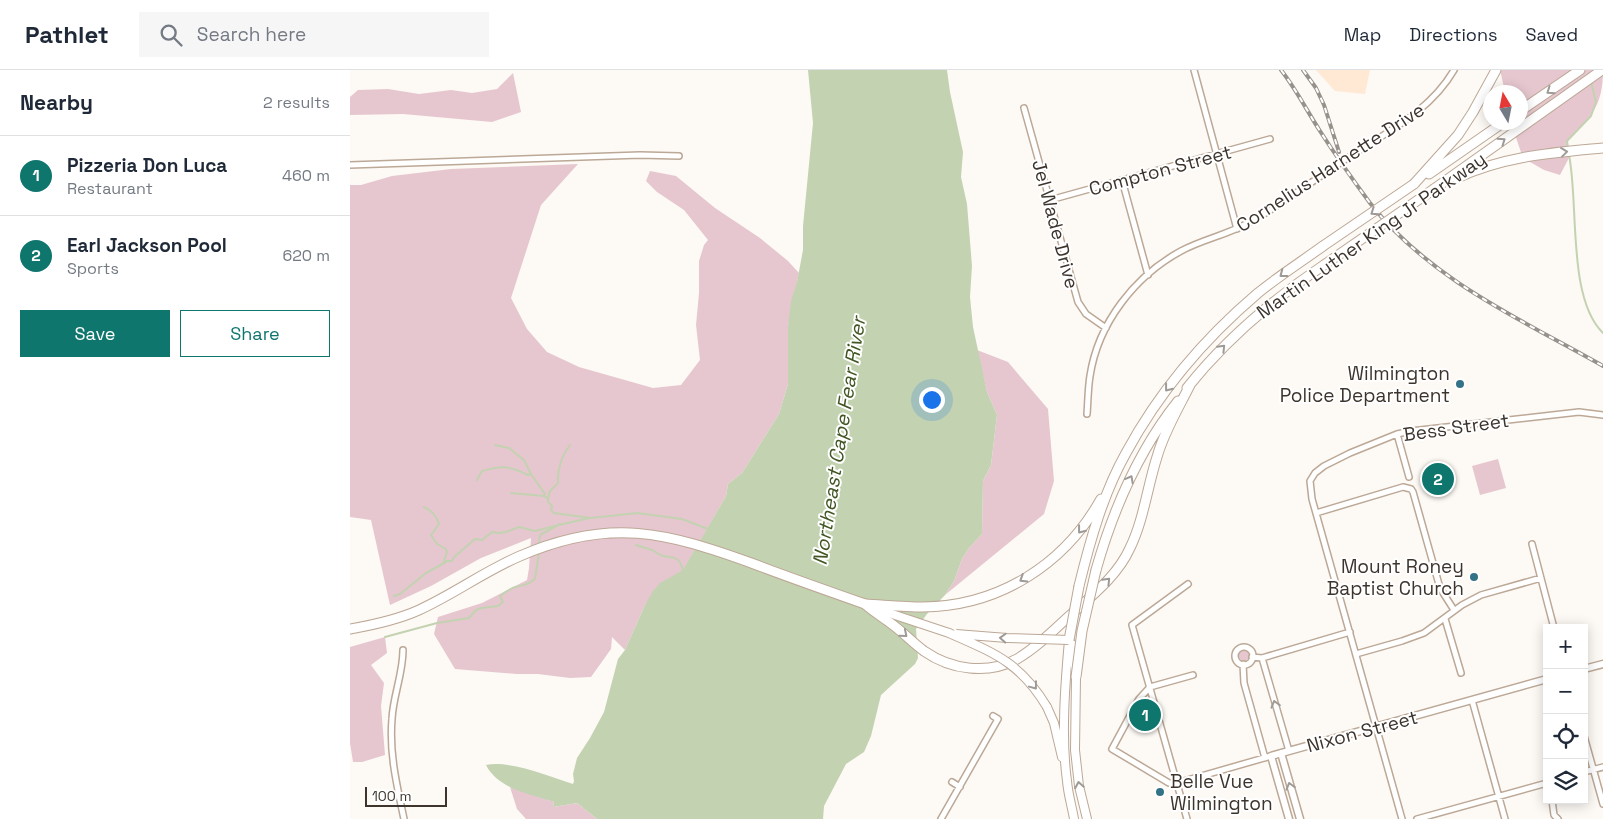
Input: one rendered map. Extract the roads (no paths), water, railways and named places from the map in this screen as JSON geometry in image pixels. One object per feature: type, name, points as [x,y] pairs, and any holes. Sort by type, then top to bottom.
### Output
[{"type":"highway","points":[[1414,184],[1458,135],[1496,70]]},
{"type":"highway","points":[[1528,106],[1580,70]]},
{"type":"highway","name":"Martin Luther King Jr Parkway","points":[[1076,677],[1082,632],[1096,570],[1111,523],[1128,483],[1169,412],[1210,360],[1279,296],[1602,70]]},
{"type":"highway","name":"Martin Luther King Jr Parkway","points":[[1069,640],[1088,551],[1116,473],[1125,453],[1164,393],[1205,344],[1259,292],[1492,130]]},
{"type":"highway","points":[[1434,189],[1479,168],[1495,163],[1603,148]]},
{"type":"highway","points":[[865,604],[924,651],[948,664],[962,668],[978,669],[995,667],[1017,659],[1049,635],[1097,591],[1115,572],[1123,560],[1138,529],[1156,458],[1190,385]]},
{"type":"highway","points":[[351,630],[419,610],[517,557],[557,542],[576,537],[630,532],[656,535],[704,546],[865,604],[925,607],[973,600],[996,593],[1019,582],[1063,551],[1082,530],[1116,473]]},
{"type":"main road","points":[[865,604],[949,633],[981,647],[1015,667],[1029,679],[1047,707],[1054,724],[1074,819]]},
{"type":"main road","points":[[949,633],[1007,638],[1069,640]]},
{"type":"main road","points":[[1069,640],[1073,646],[1076,677],[1075,750],[1079,786],[1087,819]]},
{"type":"main road","points":[[1066,781],[1065,689],[1069,640]]},
{"type":"street","points":[[1194,70],[1237,229]]},
{"type":"street","name":"Cornelius Harnette Drive","points":[[1087,414],[1092,369],[1106,328],[1124,300],[1148,275],[1182,250],[1237,229],[1258,218],[1420,110],[1437,93],[1454,70]]},
{"type":"street","name":"Jel Wade Drive","points":[[1024,108],[1078,302],[1091,319],[1106,328]]},
{"type":"street","name":"Compton Street","points":[[1050,200],[1270,140]]},
{"type":"street","points":[[350,165],[640,155],[679,156]]},
{"type":"street","points":[[1122,180],[1148,275]]},
{"type":"street","name":"Bess Street","points":[[1316,513],[1310,482],[1318,470],[1350,453],[1397,434],[1579,412],[1603,415]]},
{"type":"street","points":[[1397,434],[1409,477]]},
{"type":"street","points":[[1402,819],[1316,513],[1402,487],[1410,489],[1413,492],[1440,588],[1454,610]]},
{"type":"street","points":[[1532,544],[1553,624]]},
{"type":"street","points":[[1356,654],[1412,638],[1429,630],[1454,610],[1481,595],[1541,578]]},
{"type":"street","points":[[1186,819],[1132,625],[1188,584]]},
{"type":"street","points":[[1445,619],[1461,673]]},
{"type":"street","points":[[1252,657],[1262,658],[1350,632]]},
{"type":"street","points":[[1230,664],[1237,661],[1243,664],[1249,663],[1252,657],[1250,649],[1242,647],[1236,653],[1237,661]]},
{"type":"street","points":[[403,650],[401,674],[393,709],[391,737],[393,761],[404,819]]},
{"type":"street","points":[[1262,658],[1289,751]]},
{"type":"street","points":[[1243,664],[1245,689],[1289,819]]},
{"type":"street","points":[[1588,668],[1603,664]]},
{"type":"street","points":[[1177,783],[1169,783],[1112,749],[1139,699],[1150,687],[1193,675]]},
{"type":"street","name":"Nixon Street","points":[[1177,783],[1543,681]]},
{"type":"street","points":[[1472,700],[1505,819]]},
{"type":"street","points":[[941,819],[960,787],[995,718]]},
{"type":"street","points":[[1588,749],[1603,804]]},
{"type":"street","points":[[1281,753],[1300,819]]},
{"type":"street","points":[[1588,771],[1603,767]]},
{"type":"street","points":[[952,782],[960,787]]},
{"type":"street","points":[[1417,819],[1543,784]]},
{"type":"street","points":[[1553,804],[1554,815],[1558,819]]},
{"type":"water","name":"Northeast Cape Fear River","points":[[808,70],[947,70],[963,152],[961,177],[967,204],[972,266],[970,297],[973,327],[987,392],[997,415],[991,465],[983,481],[982,534],[962,559],[954,581],[945,595],[916,629],[918,658],[915,664],[881,695],[871,736],[864,752],[846,764],[824,806],[823,819],[597,819],[577,803],[553,807],[554,802],[516,790],[498,780],[486,765],[496,764],[518,767],[573,784],[573,774],[577,758],[604,712],[618,659],[625,650],[644,607],[660,583],[683,570],[726,496],[728,484],[742,473],[779,414],[788,384],[788,326],[791,301],[803,250],[803,226],[813,123]]},
{"type":"waterway","points":[[1568,148],[1567,141],[1591,116],[1596,102],[1591,82]]},
{"type":"waterway","points":[[1569,155],[1579,274],[1584,297],[1592,317],[1603,333]]},
{"type":"waterway","points":[[495,445],[509,448],[524,460],[545,494],[544,496]]},
{"type":"waterway","points":[[548,499],[550,491],[558,483],[560,463],[570,445]]},
{"type":"waterway","points":[[477,480],[482,471],[495,468],[506,467],[528,475],[531,474]]},
{"type":"waterway","points":[[511,493],[544,496],[548,499],[552,506],[551,510],[554,513],[591,518],[637,513],[682,519],[708,529]]},
{"type":"waterway","points":[[424,507],[437,518],[439,524],[431,535],[437,544],[446,549],[444,561],[452,561],[454,557],[475,539],[482,540],[492,532],[506,532],[519,527],[535,531],[555,526]]},
{"type":"waterway","points":[[559,525],[589,518]]},
{"type":"waterway","points":[[539,544],[540,535],[560,524]]},
{"type":"waterway","points":[[636,545],[678,560],[683,571]]},
{"type":"waterway","points":[[385,637],[437,623],[469,618],[476,610],[498,606],[503,602],[500,596],[502,594],[535,579],[539,552]]},
{"type":"waterway","points":[[394,596],[400,594],[426,573],[446,562]]},
{"type":"railway","points":[[1281,70],[1297,92],[1326,140],[1370,203],[1394,230],[1420,254],[1478,296],[1603,366]]},
{"type":"railway","points":[[1303,70],[1316,88],[1324,105],[1339,152]]},
{"type":"place","name":"Wilmington Police Department","points":[[1460,384]]},
{"type":"place","name":"Earl Jackson Pool","points":[[1438,479]]},
{"type":"place","name":"Mount Roney Baptist Church","points":[[1474,577]]},
{"type":"place","name":"Pizzeria Don Luca","points":[[1145,715]]},
{"type":"place","name":"Belle Vue Wilmington","points":[[1160,792]]}]
